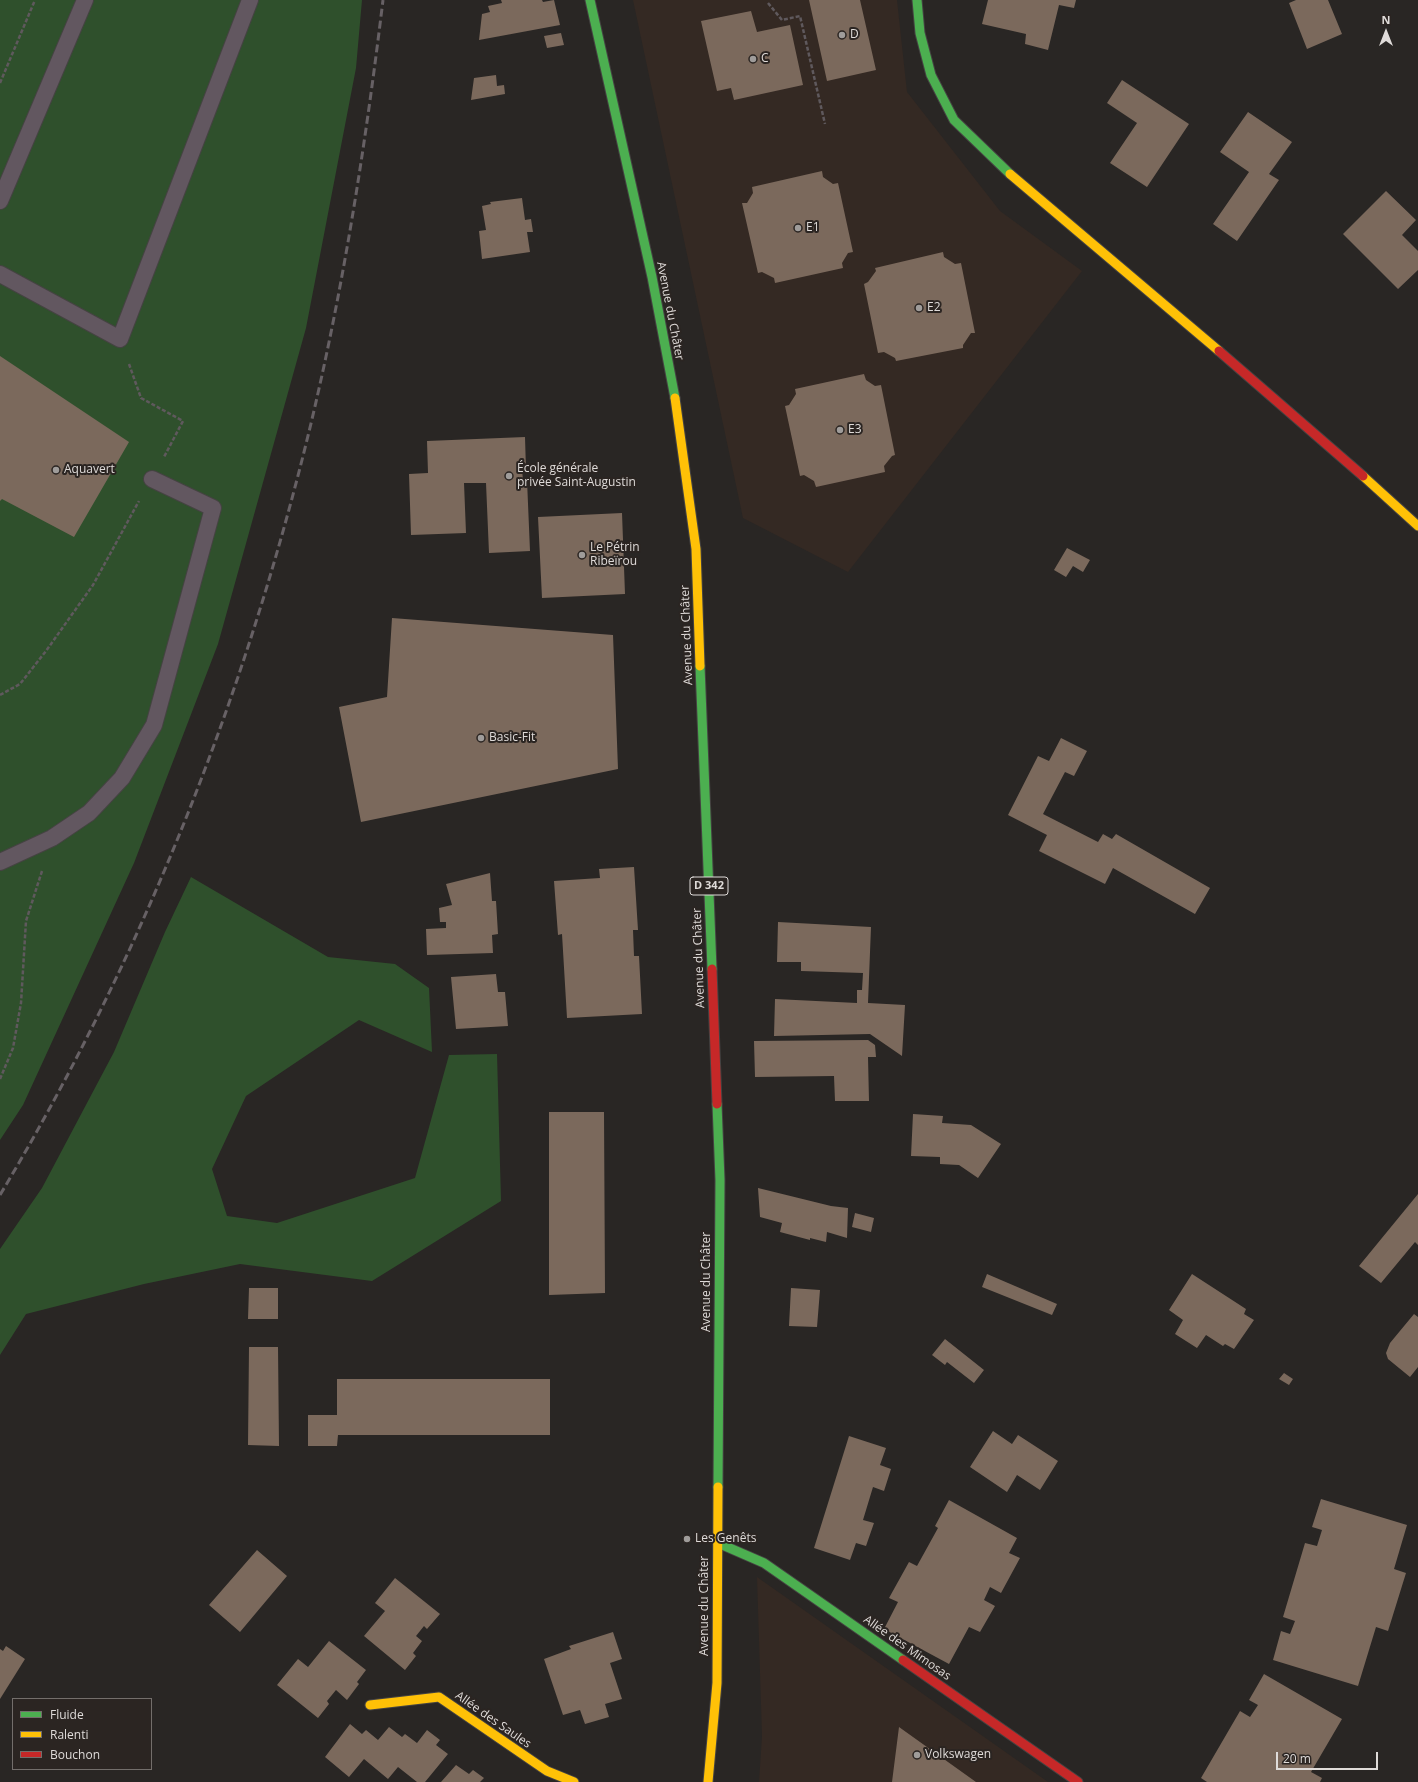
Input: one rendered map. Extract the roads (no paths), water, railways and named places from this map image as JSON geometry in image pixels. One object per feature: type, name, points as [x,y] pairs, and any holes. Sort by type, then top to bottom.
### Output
[{"type":"main road","name":"Avenue du Châter","points":[[590,0],[652,277],[679,421],[696,549],[720,1180],[717,1683],[708,1782]]},
{"type":"main road","points":[[917,0],[920,33],[930,74],[954,120],[1019,183],[1338,453],[1418,526]]},
{"type":"main road","name":"Allée des Mimosas","points":[[718,1543],[764,1563],[1078,1782]]},
{"type":"main road","name":"Allée des Saules","points":[[370,1705],[439,1697],[547,1771],[574,1782]]},
{"type":"lane","points":[[0,201],[85,0]]},
{"type":"lane","points":[[0,274],[120,339],[250,0]]},
{"type":"lane","points":[[0,862],[52,838],[89,813],[122,778],[154,725],[213,508],[152,479]]},
{"type":"railway","points":[[0,1195],[50,1107],[97,1017],[141,925],[181,831],[217,736],[250,640],[280,542],[306,444],[331,334],[360,167],[383,0]]},
{"type":"place","name":"D","points":[[842,35]]},
{"type":"place","name":"C","points":[[753,59]]},
{"type":"place","name":"E1","points":[[798,228]]},
{"type":"place","name":"E2","points":[[919,308]]},
{"type":"place","name":"E3","points":[[840,430]]},
{"type":"place","name":"Aquavert","points":[[56,470]]},
{"type":"place","name":"École générale privée Saint-Augustin","points":[[509,476]]},
{"type":"place","name":"Le Pétrin Ribeïrou","points":[[582,555]]},
{"type":"place","name":"Basic-Fit","points":[[481,738]]},
{"type":"place","name":"Les Genêts","points":[[687,1539]]},
{"type":"place","name":"Volkswagen","points":[[917,1755]]}]
